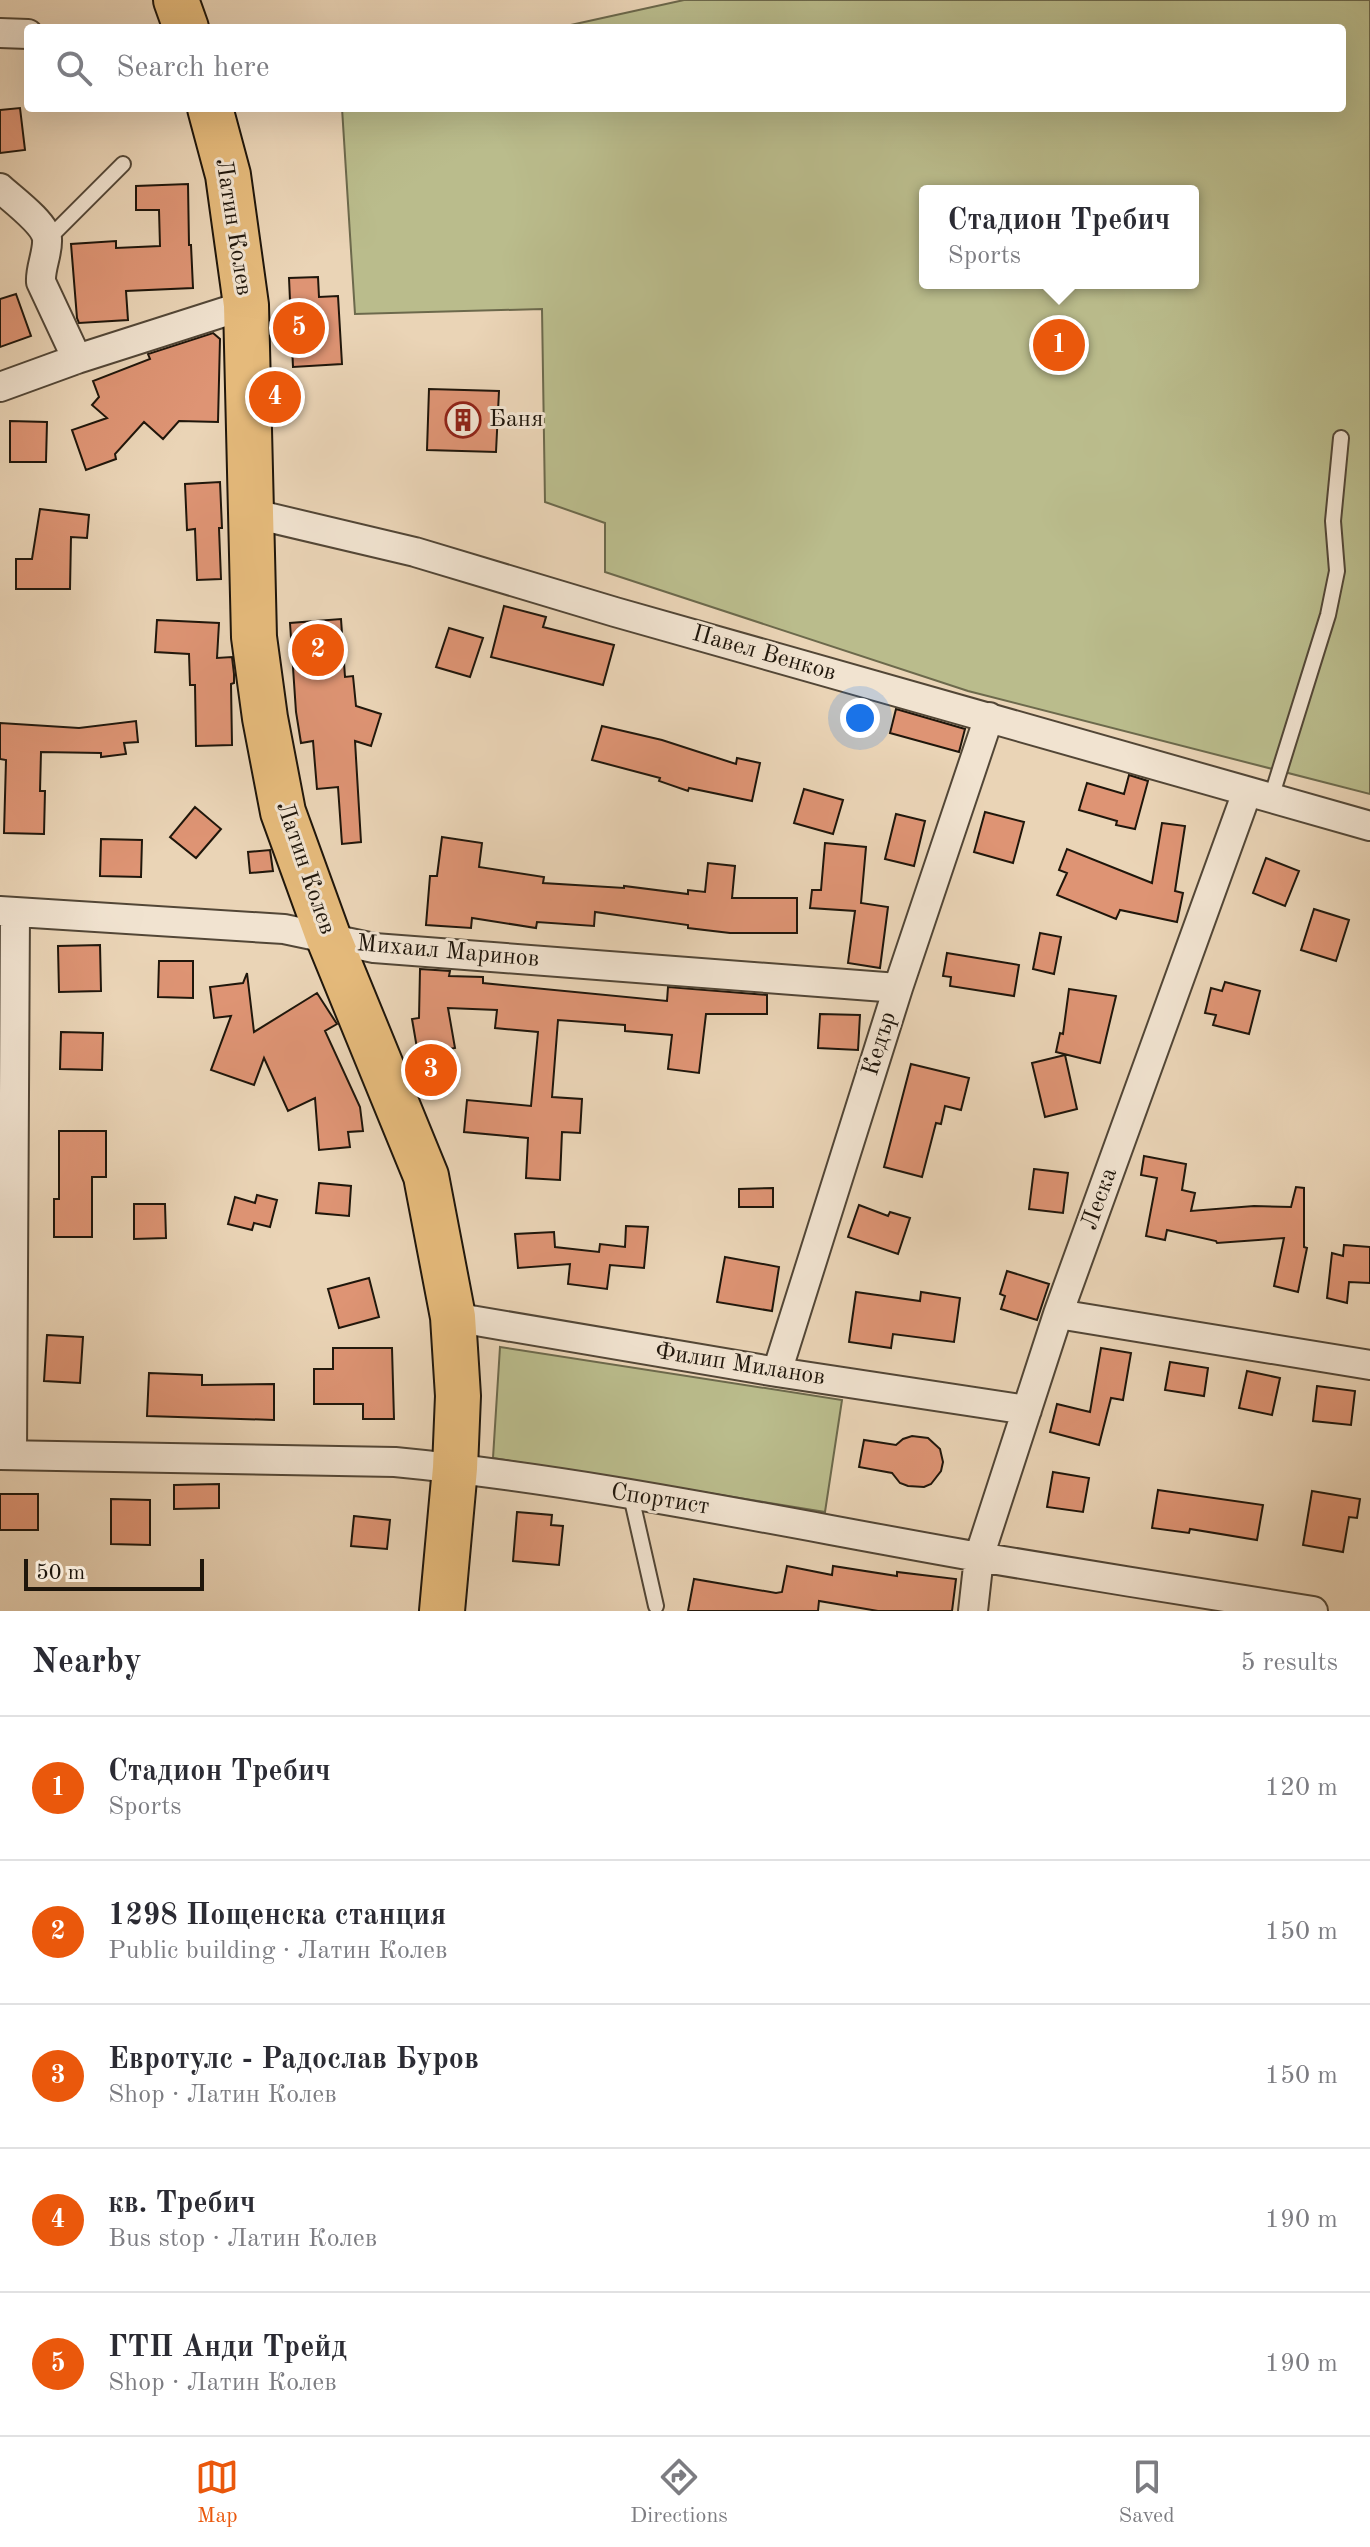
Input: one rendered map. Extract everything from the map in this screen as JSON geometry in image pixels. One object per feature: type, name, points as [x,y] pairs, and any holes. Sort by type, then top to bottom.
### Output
[{"type":"main road","points":[[176,0],[185,24]]},
{"type":"main road","name":"Латин Колев","points":[[211,112],[228,175],[246,305],[254,637],[283,812],[329,939],[426,1176],[453,1317],[458,1396],[442,1611]]},
{"type":"street","points":[[0,33],[24,34]]},
{"type":"street","points":[[0,188],[43,228],[47,240],[40,268],[41,282],[77,359]]},
{"type":"street","points":[[0,387],[246,305]]},
{"type":"street","name":"Павел Венков","points":[[250,513],[415,552],[615,612],[1370,826]]},
{"type":"street","name":"Кедър","points":[[777,1372],[898,988],[989,717]]},
{"type":"street","name":"Леска","points":[[973,1611],[979,1557],[1058,1314],[1259,795]]},
{"type":"street","points":[[6,1455],[7,912]]},
{"type":"street","name":"Михаил Маринов","points":[[7,912],[284,929],[374,948],[898,988]]},
{"type":"street","points":[[1058,1314],[1370,1365]]},
{"type":"street","name":"Филип Миланов","points":[[453,1317],[777,1372],[1027,1410]]},
{"type":"street","name":"Спортист","points":[[6,1455],[395,1462],[455,1468],[785,1520],[979,1557],[1313,1611]]},
{"type":"lane","points":[[47,240],[123,164]]},
{"type":"lane","points":[[1259,795],[1328,615],[1337,571],[1333,521],[1341,438]]},
{"type":"lane","points":[[631,1496],[656,1606]]},
{"type":"green space","points":[[684,0],[1370,0],[1370,794],[968,691],[605,572],[605,523],[545,502],[542,309],[355,314],[342,112],[1346,112],[1346,24],[575,24]]},
{"type":"green space","points":[[500,1347],[842,1400],[825,1512],[493,1458]]},
{"type":"building","points":[[20,108],[25,150],[0,153],[0,110]]},
{"type":"building","points":[[188,184],[193,288],[126,291],[128,320],[79,323],[71,244],[116,241],[116,248],[160,246],[159,210],[136,210],[136,186]]},
{"type":"building","points":[[318,277],[319,297],[338,296],[342,364],[293,367],[289,278]]},
{"type":"building","points":[[16,294],[31,336],[0,347],[0,299]]},
{"type":"building","points":[[213,333],[220,339],[218,422],[179,421],[163,439],[144,422],[115,454],[116,459],[86,470],[72,430],[107,418],[92,405],[99,397],[93,381],[150,359],[148,354]]},
{"type":"building","name":"Баня","points":[[429,389],[499,391],[496,452],[427,450]]},
{"type":"building","points":[[10,421],[47,422],[46,462],[10,462]]},
{"type":"building","points":[[220,482],[221,579],[197,580],[195,529],[187,530],[185,484]]},
{"type":"building","points":[[40,509],[89,515],[87,538],[71,537],[70,589],[16,589],[16,559],[32,559]]},
{"type":"building","points":[[504,606],[546,617],[543,627],[614,645],[603,685],[491,657]]},
{"type":"building","points":[[341,619],[345,677],[353,676],[356,706],[381,714],[371,746],[355,741],[361,842],[342,844],[338,787],[317,789],[313,741],[301,743],[290,623]]},
{"type":"building","points":[[157,620],[219,623],[217,658],[232,657],[234,674],[234,683],[231,684],[232,745],[196,746],[195,685],[190,685],[189,654],[155,652]]},
{"type":"building","points":[[449,628],[483,638],[470,677],[436,667]]},
{"type":"building","points":[[896,709],[965,729],[959,752],[890,733]]},
{"type":"building","points":[[136,721],[138,742],[124,743],[126,754],[101,757],[101,753],[41,752],[40,791],[45,791],[44,834],[4,833],[6,760],[0,759],[0,723],[79,728]]},
{"type":"building","points":[[602,726],[662,740],[736,764],[737,758],[760,763],[752,801],[689,788],[688,791],[659,781],[660,778],[592,760]]},
{"type":"building","points":[[1129,775],[1148,781],[1135,829],[1079,810],[1087,783],[1124,794]]},
{"type":"building","points":[[804,789],[843,800],[833,834],[794,823]]},
{"type":"building","points":[[195,807],[221,829],[196,858],[170,837]]},
{"type":"building","points":[[985,812],[1024,822],[1013,863],[974,852]]},
{"type":"building","points":[[896,814],[925,821],[914,866],[885,859]]},
{"type":"building","points":[[1162,823],[1185,826],[1175,891],[1183,893],[1177,922],[1120,910],[1116,919],[1057,895],[1067,873],[1059,870],[1067,849],[1152,883]]},
{"type":"building","points":[[442,837],[482,843],[479,867],[544,877],[543,883],[624,886],[688,894],[688,890],[705,892],[708,863],[735,866],[732,898],[797,898],[797,933],[730,933],[595,912],[594,926],[537,922],[536,928],[472,918],[471,928],[426,925],[430,876],[437,876]]},
{"type":"building","points":[[101,839],[142,840],[141,877],[100,876]]},
{"type":"building","points":[[825,843],[866,847],[861,903],[888,907],[880,968],[848,963],[855,911],[810,908],[812,890],[821,890]]},
{"type":"building","points":[[270,850],[273,871],[250,873],[248,852]]},
{"type":"building","points":[[1266,858],[1299,871],[1285,906],[1253,893]]},
{"type":"building","points":[[1314,909],[1349,920],[1336,961],[1301,950]]},
{"type":"building","points":[[1040,933],[1061,937],[1054,974],[1033,969]]},
{"type":"building","points":[[100,945],[101,991],[59,992],[58,946]]},
{"type":"building","points":[[947,953],[1019,965],[1014,996],[950,986],[951,977],[943,976]]},
{"type":"building","points":[[159,961],[193,961],[193,998],[158,997]]},
{"type":"building","points":[[420,969],[450,971],[449,976],[483,977],[483,983],[667,1001],[668,987],[767,995],[767,1014],[706,1014],[699,1073],[668,1069],[672,1035],[625,1031],[625,1025],[558,1020],[552,1097],[582,1099],[580,1133],[562,1132],[560,1180],[526,1178],[528,1138],[464,1132],[467,1100],[531,1106],[538,1032],[495,1028],[497,1010],[448,1008],[455,1048],[418,1054],[412,1019],[419,1018]]},
{"type":"building","points":[[247,973],[254,1032],[317,993],[337,1024],[325,1031],[360,1107],[363,1131],[348,1132],[350,1147],[319,1150],[315,1098],[288,1111],[264,1058],[254,1085],[211,1070],[231,1016],[214,1018],[210,987],[243,983]]},
{"type":"building","points":[[1225,982],[1260,991],[1249,1034],[1213,1025],[1216,1015],[1205,1013],[1211,988],[1222,991]]},
{"type":"building","points":[[1069,989],[1116,996],[1100,1063],[1056,1052],[1060,1033],[1063,1034]]},
{"type":"building","points":[[820,1014],[860,1015],[858,1050],[818,1048]]},
{"type":"building","points":[[61,1032],[103,1033],[102,1070],[60,1069]]},
{"type":"building","points":[[1065,1055],[1077,1109],[1045,1117],[1032,1063]]},
{"type":"building","points":[[911,1064],[969,1078],[961,1110],[945,1106],[941,1124],[936,1123],[922,1177],[884,1167]]},
{"type":"building","points":[[59,1131],[106,1131],[106,1177],[92,1177],[92,1237],[54,1237],[54,1199],[59,1199]]},
{"type":"building","points":[[1144,1156],[1186,1164],[1182,1190],[1195,1193],[1191,1211],[1254,1206],[1291,1207],[1296,1187],[1304,1188],[1304,1247],[1307,1248],[1298,1292],[1274,1286],[1284,1238],[1217,1243],[1167,1230],[1165,1240],[1146,1236],[1157,1178],[1141,1175]]},
{"type":"building","points":[[1034,1169],[1068,1173],[1063,1213],[1029,1209]]},
{"type":"building","points":[[319,1183],[351,1186],[349,1216],[316,1213]]},
{"type":"building","points":[[773,1188],[773,1207],[739,1207],[739,1189]]},
{"type":"building","points":[[257,1195],[277,1200],[270,1227],[254,1223],[252,1230],[228,1224],[235,1197],[255,1203]]},
{"type":"building","points":[[134,1204],[165,1204],[166,1238],[134,1239]]},
{"type":"building","points":[[859,1205],[888,1216],[890,1212],[910,1218],[898,1254],[848,1237]]},
{"type":"building","points":[[626,1226],[648,1227],[644,1268],[610,1265],[607,1289],[568,1284],[570,1264],[518,1268],[515,1234],[554,1232],[555,1247],[599,1252],[600,1244],[625,1247]]},
{"type":"building","points":[[1344,1245],[1370,1247],[1370,1283],[1349,1282],[1347,1303],[1327,1298],[1332,1253],[1343,1256]]},
{"type":"building","points":[[725,1257],[779,1267],[772,1311],[717,1302]]},
{"type":"building","points":[[1007,1271],[1049,1284],[1037,1320],[1001,1309],[1005,1296],[1000,1294]]},
{"type":"building","points":[[369,1278],[379,1317],[339,1328],[328,1289]]},
{"type":"building","points":[[856,1292],[920,1301],[921,1292],[960,1298],[954,1342],[893,1334],[891,1348],[849,1342]]},
{"type":"building","points":[[47,1335],[83,1337],[80,1383],[44,1381]]},
{"type":"building","points":[[333,1348],[392,1348],[394,1419],[363,1419],[363,1404],[314,1404],[314,1369],[333,1369]]},
{"type":"building","points":[[1101,1348],[1131,1353],[1123,1400],[1111,1398],[1099,1445],[1050,1432],[1057,1404],[1090,1412]]},
{"type":"building","points":[[1170,1362],[1208,1368],[1204,1396],[1165,1390]]},
{"type":"building","points":[[1247,1371],[1280,1378],[1272,1415],[1239,1408]]},
{"type":"building","points":[[149,1373],[202,1375],[202,1385],[274,1384],[274,1420],[147,1416]]},
{"type":"building","points":[[1317,1386],[1355,1391],[1351,1425],[1313,1421]]},
{"type":"building","points":[[912,1436],[928,1438],[940,1449],[943,1462],[941,1471],[931,1484],[908,1486],[900,1483],[892,1473],[859,1467],[864,1440],[896,1445]]},
{"type":"building","points":[[1053,1472],[1089,1478],[1083,1512],[1047,1507]]},
{"type":"building","points":[[219,1484],[219,1508],[174,1509],[174,1485]]},
{"type":"building","points":[[1158,1490],[1263,1505],[1257,1540],[1190,1529],[1189,1533],[1152,1528]]},
{"type":"building","points":[[1312,1491],[1360,1499],[1357,1518],[1349,1517],[1343,1552],[1303,1545]]},
{"type":"building","points":[[0,1494],[38,1494],[38,1530],[0,1530]]},
{"type":"building","points":[[111,1499],[150,1500],[150,1545],[111,1544]]},
{"type":"building","points":[[517,1512],[552,1515],[551,1525],[563,1526],[559,1565],[513,1561]]},
{"type":"building","points":[[354,1516],[390,1520],[387,1549],[351,1546]]},
{"type":"building","points":[[787,1566],[832,1575],[833,1566],[897,1576],[897,1572],[956,1579],[952,1611],[878,1611],[819,1601],[818,1611],[688,1611],[694,1579],[776,1593],[782,1592]]},
{"type":"place","name":"ГТП Анди Трейд","points":[[299,328]]},
{"type":"place","name":"Стадион Требич","points":[[1059,345]]},
{"type":"place","name":"кв. Требич","points":[[275,397]]},
{"type":"place","name":"Баня","points":[[463,420]]},
{"type":"place","name":"1298 Пощенска станция","points":[[318,650]]},
{"type":"place","name":"Евротулс - Радослав Буров","points":[[431,1070]]}]
